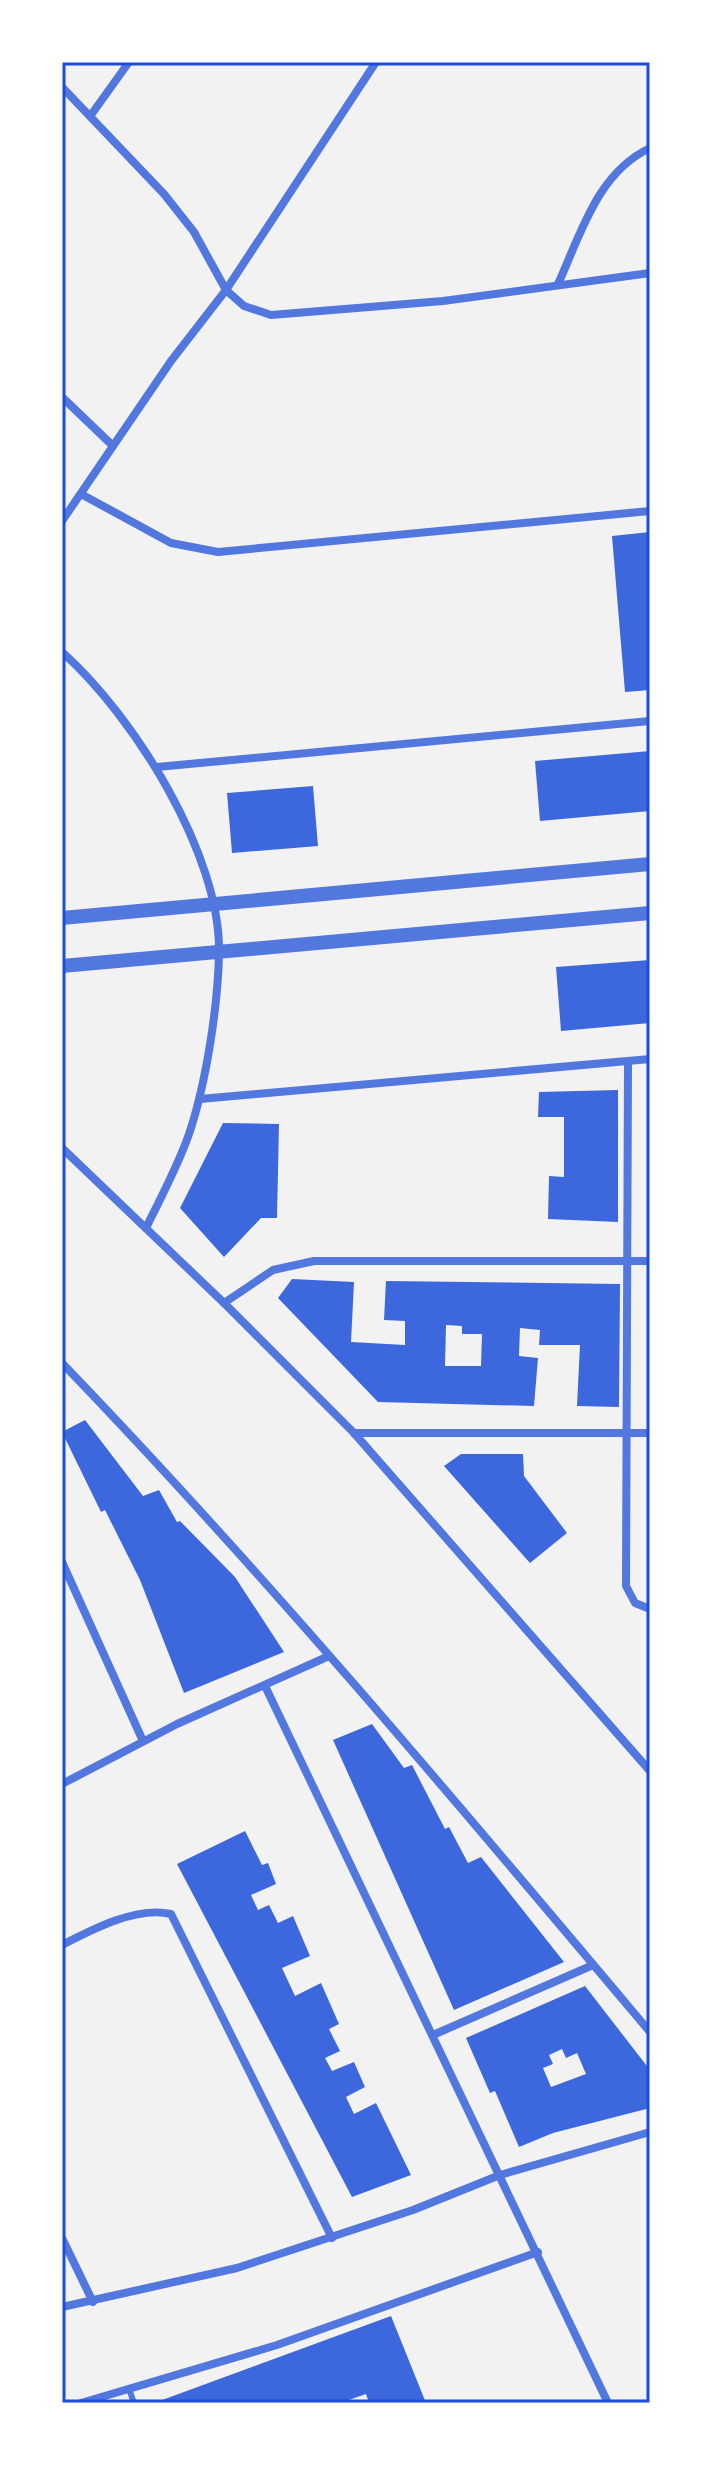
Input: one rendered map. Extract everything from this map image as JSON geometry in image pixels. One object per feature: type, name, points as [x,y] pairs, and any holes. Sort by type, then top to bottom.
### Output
[{"type":"street","points":[[91,115],[129,62]]},
{"type":"street","points":[[62,521],[112,445],[226,290],[376,62]]},
{"type":"street","points":[[62,87],[91,115],[194,232],[226,290],[244,306],[271,315],[295,316],[443,301],[650,273]]},
{"type":"street","points":[[558,284],[605,183],[630,158],[650,148]]},
{"type":"street","points":[[62,397],[112,445]]},
{"type":"street","points":[[81,494],[171,543],[218,552],[650,511]]},
{"type":"street","points":[[62,652],[114,706],[157,767],[187,831],[214,906],[219,952],[200,1099],[189,1135],[146,1228]]},
{"type":"street","points":[[157,767],[650,721]]},
{"type":"street","points":[[62,918],[650,864]]},
{"type":"street","points":[[62,966],[650,913]]},
{"type":"street","points":[[200,1099],[650,1059]]},
{"type":"street","points":[[628,1062],[629,1433],[626,1586],[635,1603],[650,1609]]},
{"type":"street","points":[[62,1148],[354,1433],[650,1771]]},
{"type":"street","points":[[224,1303],[273,1270],[314,1261],[650,1261]]},
{"type":"street","points":[[62,1363],[147,1452],[329,1656],[650,2032]]},
{"type":"street","points":[[354,1433],[650,1433]]},
{"type":"street","points":[[62,1562],[143,1741]]},
{"type":"street","points":[[62,1784],[143,1741],[329,1656]]},
{"type":"street","points":[[265,1686],[608,2403]]},
{"type":"street","points":[[62,1945],[136,1914],[155,1910],[171,1914],[332,2238]]},
{"type":"street","points":[[433,2035],[593,1965]]},
{"type":"street","points":[[62,2307],[237,2268],[332,2238],[500,2175],[650,2132]]},
{"type":"street","points":[[62,2238],[93,2302]]},
{"type":"street","points":[[81,2403],[277,2345],[538,2252]]},
{"type":"lane","points":[[129,2389],[134,2403]]},
{"type":"building","points":[[650,532],[650,690],[625,692],[612,536]]},
{"type":"building","points":[[650,751],[650,811],[540,821],[535,761]]},
{"type":"building","points":[[313,786],[318,846],[232,853],[227,793]]},
{"type":"building","points":[[650,960],[650,1023],[561,1031],[556,967]]},
{"type":"building","points":[[618,1090],[618,1222],[548,1219],[549,1176],[564,1177],[564,1117],[538,1117],[539,1092]]},
{"type":"building","points":[[223,1123],[279,1124],[277,1218],[261,1218],[224,1257],[180,1208]]},
{"type":"building","points":[[292,1279],[354,1282],[351,1342],[405,1345],[405,1321],[384,1320],[386,1281],[620,1284],[619,1407],[577,1406],[580,1345],[539,1345],[540,1330],[520,1328],[519,1356],[538,1358],[534,1406],[378,1402],[278,1298]],"holes":[[[446,1325],[462,1326],[462,1334],[482,1334],[481,1366],[445,1366]]]},
{"type":"building","points":[[85,1420],[143,1496],[159,1490],[177,1522],[180,1521],[235,1577],[284,1652],[184,1693],[140,1580],[105,1510],[101,1512],[62,1432]]},
{"type":"building","points":[[461,1454],[523,1454],[524,1476],[567,1533],[530,1563],[444,1466]]},
{"type":"building","points":[[372,1724],[404,1768],[412,1765],[445,1829],[449,1827],[468,1863],[481,1857],[564,1962],[454,2010],[333,1740]]},
{"type":"building","points":[[245,1831],[262,1865],[268,1863],[276,1884],[251,1895],[258,1910],[269,1905],[278,1923],[293,1916],[310,1956],[282,1968],[295,1996],[321,1983],[339,2024],[329,2029],[340,2051],[325,2058],[332,2071],[354,2062],[365,2087],[346,2097],[354,2114],[376,2103],[411,2175],[352,2197],[177,1864]]},
{"type":"building","points":[[585,1986],[650,2070],[650,2108],[553,2133],[519,2147],[495,2091],[490,2093],[466,2038]],"holes":[[[562,2049],[566,2058],[577,2053],[586,2074],[551,2087],[543,2068],[553,2064],[549,2055]]]},
{"type":"building","points":[[391,2316],[426,2403],[369,2403],[366,2394],[340,2403],[154,2403]]}]
